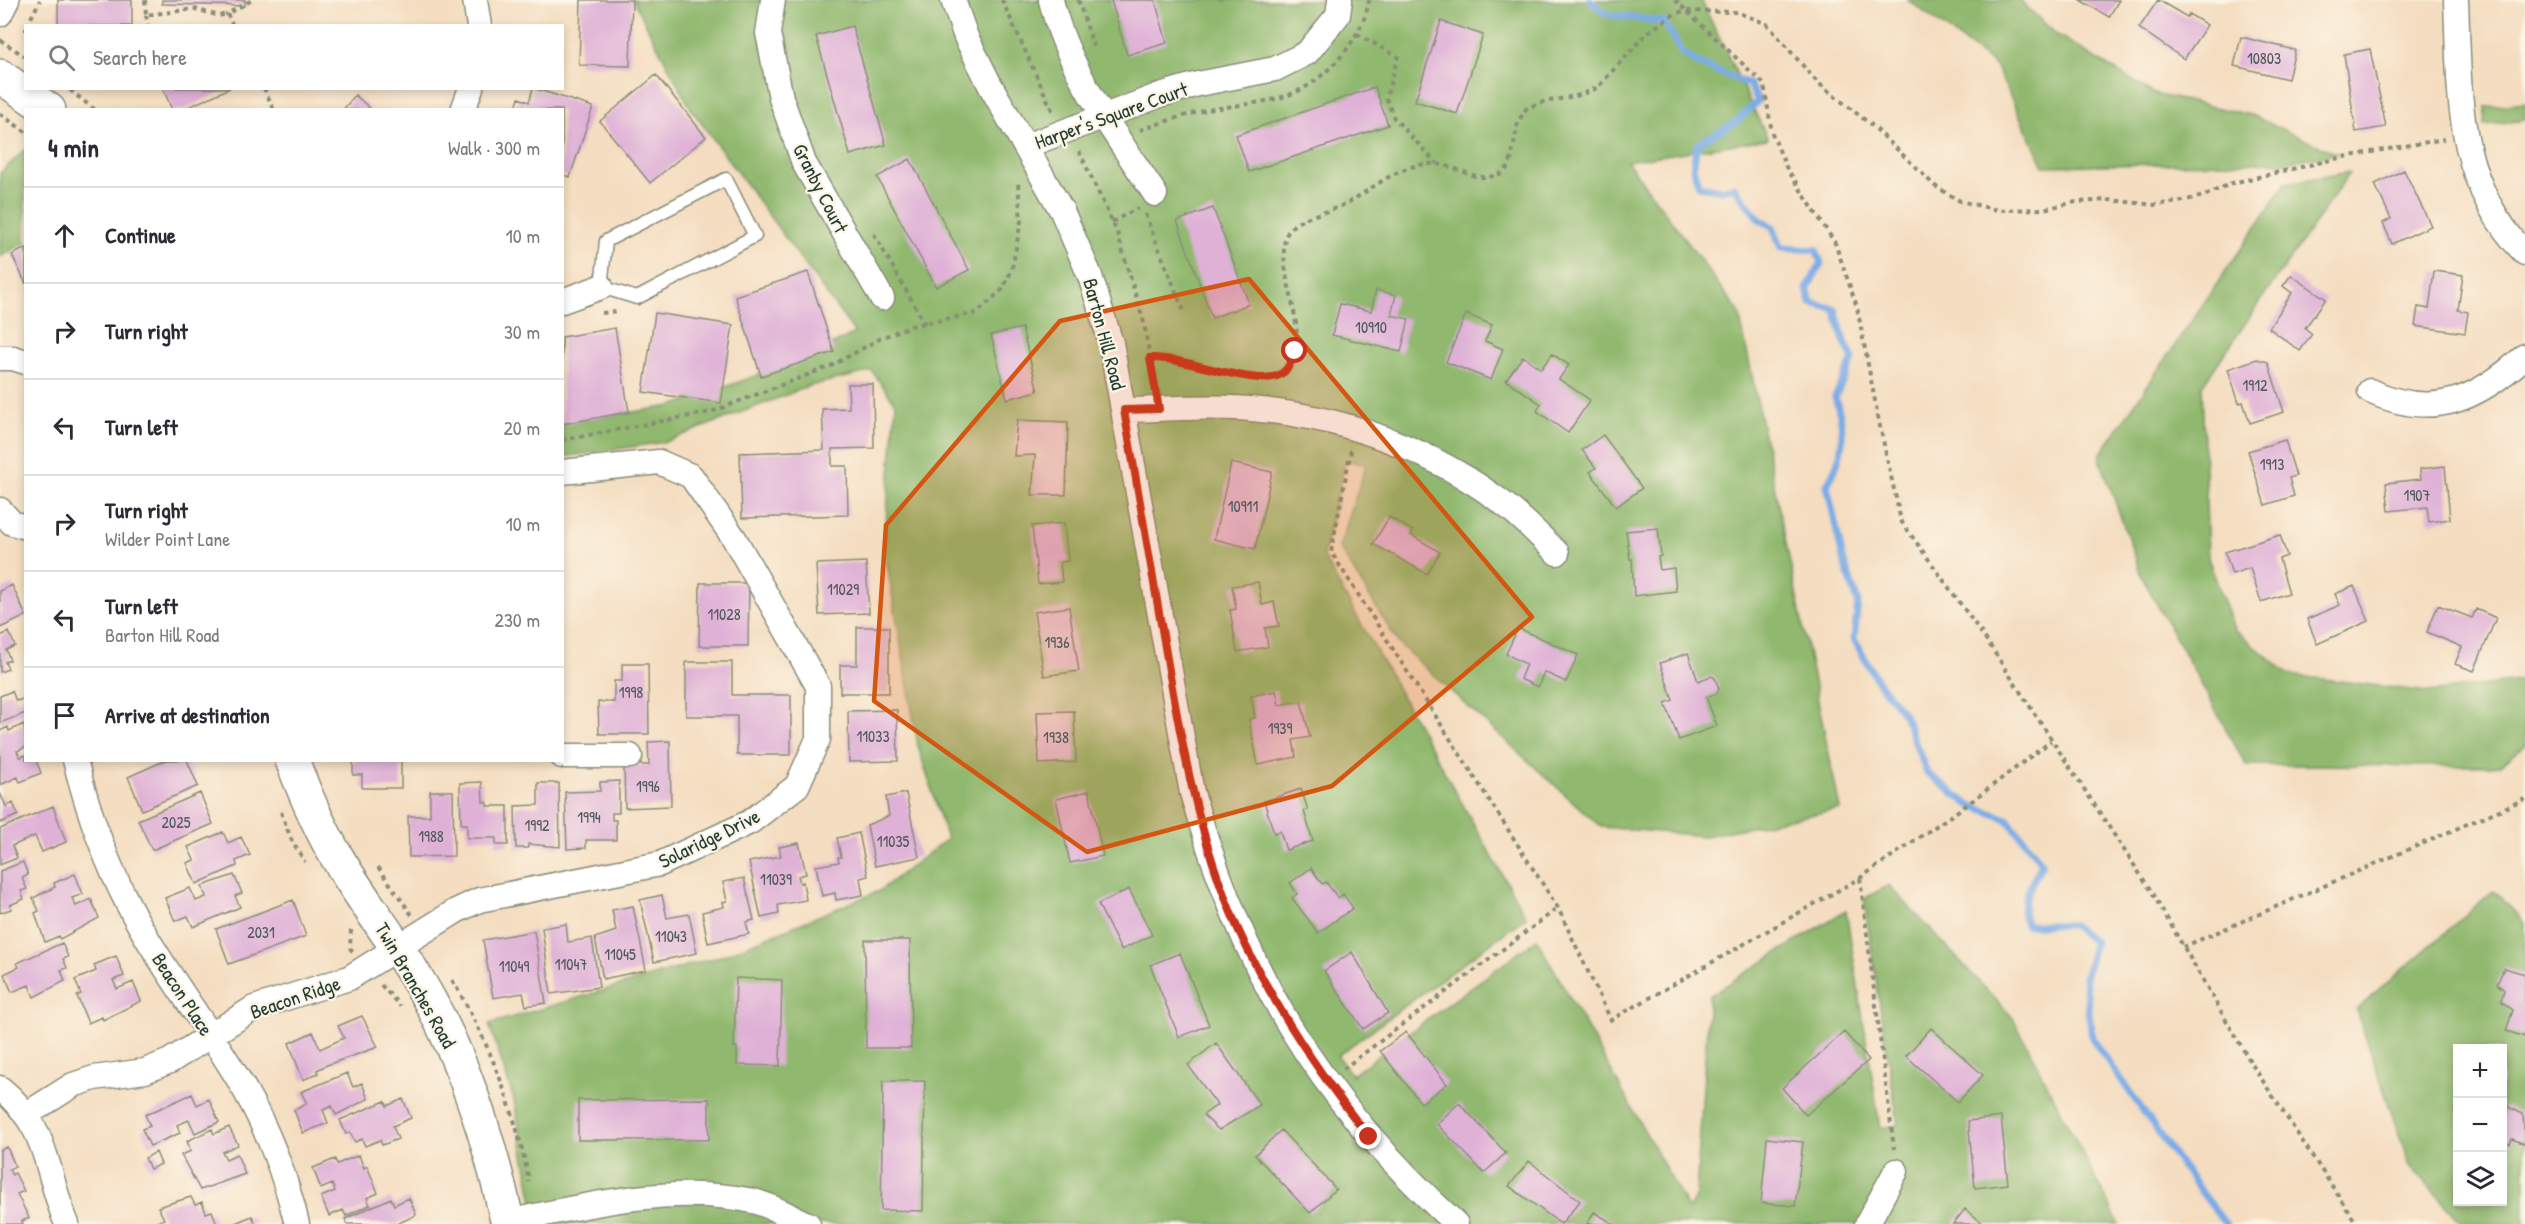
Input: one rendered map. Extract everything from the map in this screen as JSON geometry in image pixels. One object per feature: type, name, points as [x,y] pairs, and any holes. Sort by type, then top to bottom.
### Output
[{"type":"main road","points":[[0,76],[46,108]]},
{"type":"main road","name":"Twin Branches Road","points":[[293,762],[312,811],[339,860],[399,948],[431,1002],[459,1061],[482,1124],[508,1223]]},
{"type":"street","points":[[0,14],[7,0]]},
{"type":"street","points":[[475,0],[479,24]]},
{"type":"street","name":"Granby Court","points":[[773,0],[768,33],[785,109],[804,162],[882,298]]},
{"type":"street","name":"Barton Hill Road","points":[[953,0],[966,37],[990,85],[1062,211],[1090,276],[1111,343],[1192,793],[1210,856],[1237,926],[1266,987],[1326,1082],[1369,1137],[1414,1185],[1456,1224]]},
{"type":"street","points":[[1051,0],[1067,52],[1155,194]]},
{"type":"street","name":"Harper's Square Court","points":[[1029,152],[1068,129],[1104,115],[1198,84],[1275,69],[1307,53],[1338,15],[1340,0]]},
{"type":"street","points":[[2456,0],[2464,136],[2471,165],[2484,196],[2502,227],[2525,253]]},
{"type":"street","points":[[464,108],[470,90]]},
{"type":"street","points":[[564,300],[601,287]]},
{"type":"street","points":[[2370,391],[2390,400],[2413,405],[2455,402],[2491,384],[2525,356]]},
{"type":"street","points":[[0,358],[13,358],[24,361]]},
{"type":"street","points":[[1124,410],[1260,409],[1303,415],[1355,428],[1407,446],[1449,468],[1503,503],[1557,553]]},
{"type":"street","name":"Solaridge Drive","points":[[399,948],[456,911],[479,900],[660,864],[750,822],[797,786],[818,739],[818,687],[734,538],[691,476],[659,462],[564,472]]},
{"type":"street","points":[[0,510],[12,523],[24,526]]},
{"type":"street","points":[[564,756],[630,756]]},
{"type":"street","name":"Beacon Place","points":[[76,762],[85,798],[105,853],[129,906],[246,1093],[271,1143],[289,1191],[297,1224]]},
{"type":"street","name":"Beacon Ridge","points":[[27,1114],[73,1085],[94,1078],[145,1071],[170,1061],[254,1008],[349,978],[399,948]]},
{"type":"street","points":[[0,1088],[27,1114],[42,1140],[59,1204],[67,1224]]},
{"type":"street","points":[[1867,1224],[1896,1171]]},
{"type":"street","points":[[508,1223],[588,1204],[658,1197],[754,1202],[808,1224]]},
{"type":"lane","points":[[726,179],[755,236],[637,298],[601,287],[606,241],[726,179]]},
{"type":"path","points":[[28,24],[40,0]]},
{"type":"path","points":[[145,0],[148,24]]},
{"type":"path","points":[[146,15],[195,9],[219,16],[252,0]]},
{"type":"path","points":[[1002,0],[1054,114],[1068,129],[1112,222],[1144,323],[1159,409]]},
{"type":"path","points":[[1078,0],[1097,56]]},
{"type":"path","points":[[1140,130],[1212,109],[1266,102],[1303,90],[1324,76],[1357,34],[1367,14],[1370,0]]},
{"type":"path","points":[[1675,0],[1764,84],[1772,134],[1786,167],[1835,243],[1857,307],[1901,521],[1985,638],[2152,894],[2251,1063],[2357,1224]]},
{"type":"path","points":[[1150,358],[1184,361],[1262,379],[1279,376],[1291,362],[1297,342],[1284,248],[1285,239],[1292,226],[1306,218],[1345,204],[1397,173],[1416,165],[1437,164],[1482,178],[1505,172],[1511,160],[1518,122],[1526,109],[1539,103],[1580,96],[1597,88],[1648,32],[1676,13],[1685,11],[1736,12],[1767,24],[1817,82],[1874,127],[1935,186],[1960,201],[1997,210],[2043,209],[2076,202],[2109,200],[2154,205],[2178,202],[2204,196],[2232,183],[2344,157],[2464,136]]},
{"type":"path","points":[[227,14],[232,24]]},
{"type":"path","points":[[1357,34],[1398,57],[1386,98],[1394,118],[1437,164]]},
{"type":"path","points":[[0,40],[24,56]]},
{"type":"path","points":[[70,90],[93,108]]},
{"type":"path","points":[[265,90],[273,108]]},
{"type":"path","points":[[0,114],[24,131]]},
{"type":"path","points":[[564,440],[711,412],[831,366],[883,337],[925,324],[977,313],[1003,289],[1012,269],[1021,221],[1018,170],[1022,163],[1029,152],[1079,152]]},
{"type":"path","points":[[1112,222],[1142,206],[1185,314]]},
{"type":"path","points":[[868,227],[882,245],[925,324]]},
{"type":"path","points":[[1355,428],[1331,552],[1558,908],[1611,1020],[1860,878],[1968,804],[2051,741]]},
{"type":"path","points":[[2183,947],[2525,799]]},
{"type":"path","points":[[1860,878],[1896,1171]]},
{"type":"path","points":[[1326,1082],[1558,908]]},
{"type":"path","points":[[350,948],[406,1014]]},
{"type":"highlighted area","points":[[1249,279],[1532,617],[1332,786],[1087,852],[874,701],[886,525],[1060,321]]},
{"type":"green space","points":[[633,0],[1701,0],[1768,139],[1627,161],[1739,312],[1840,809],[1705,836],[1601,827],[1399,644],[1339,548],[1366,465],[1346,460],[1323,556],[1526,917],[1337,1056],[1352,1075],[1537,939],[1689,1210],[1696,1195],[1709,996],[1846,910],[1880,1128],[1898,1125],[1864,899],[1889,885],[2013,1018],[2119,1224],[537,1224],[514,1100],[489,1024],[724,955],[879,891],[947,839],[918,746],[884,546],[896,404],[872,371],[809,386],[665,442],[564,457],[564,423],[672,406],[808,357],[855,333],[691,109]]},
{"type":"green space","points":[[1908,0],[2019,0],[2056,34],[2154,94],[2251,115],[2337,154],[2286,162],[2044,166],[1995,65]]},
{"type":"green space","points":[[2525,103],[2525,120],[2484,125],[2485,107]]},
{"type":"green space","points":[[24,151],[24,244],[0,257],[0,173]]},
{"type":"green space","points":[[2350,172],[2202,386],[2208,558],[2234,629],[2290,675],[2429,692],[2525,680],[2525,745],[2499,766],[2246,765],[2142,577],[2099,456],[2286,183]]},
{"type":"green space","points":[[2494,890],[2525,923],[2525,1224],[2463,1224],[2410,1166],[2356,1010]]},
{"type":"building","points":[[58,0],[132,0],[132,24],[58,24]]},
{"type":"building","points":[[162,0],[245,0],[245,6],[162,4]]},
{"type":"building","points":[[581,0],[632,0],[630,66],[579,65]]},
{"type":"building","points":[[1111,0],[1155,0],[1167,43],[1127,55]]},
{"type":"building","points":[[2080,0],[2119,0],[2109,17]]},
{"type":"building","points":[[2158,0],[2187,17],[2189,14],[2207,25],[2184,59],[2139,28]]},
{"type":"building","points":[[1441,21],[1483,35],[1457,114],[1415,101]]},
{"type":"building","points":[[852,26],[886,145],[850,155],[816,36]]},
{"type":"building","points":[[2241,37],[2295,50],[2288,79],[2234,66]]},
{"type":"building","points":[[2370,49],[2386,127],[2356,132],[2344,54]]},
{"type":"building","points":[[656,75],[706,137],[650,183],[600,121]]},
{"type":"building","points":[[1375,87],[1388,125],[1249,172],[1236,135]]},
{"type":"building","points":[[164,90],[226,90],[186,108],[171,108]]},
{"type":"building","points":[[532,90],[539,90],[593,107],[570,177],[564,176],[564,108],[516,108],[519,98],[529,102]]},
{"type":"building","points":[[355,95],[370,108],[345,108]]},
{"type":"building","points":[[910,159],[969,270],[936,287],[877,177]]},
{"type":"building","points":[[2404,170],[2431,226],[2392,244],[2383,223],[2391,219],[2375,184]]},
{"type":"building","points":[[1213,208],[1249,304],[1212,318],[1177,221]]},
{"type":"building","points":[[24,249],[24,280],[12,255]]},
{"type":"building","points":[[2434,271],[2463,275],[2458,310],[2468,312],[2465,333],[2415,326],[2418,307],[2429,309]]},
{"type":"building","points":[[808,272],[834,352],[761,376],[735,296]]},
{"type":"building","points":[[2291,275],[2326,299],[2305,328],[2312,334],[2300,351],[2269,328],[2292,293],[2283,286]]},
{"type":"building","points":[[1376,290],[1396,295],[1391,315],[1409,319],[1401,352],[1332,335],[1340,304],[1371,311]]},
{"type":"building","points":[[655,313],[733,325],[721,403],[643,392]]},
{"type":"building","points":[[1466,314],[1492,325],[1485,341],[1503,349],[1491,380],[1446,362]]},
{"type":"building","points":[[615,328],[629,412],[564,424],[564,337]]},
{"type":"building","points":[[1022,328],[1038,391],[1007,399],[991,335]]},
{"type":"building","points":[[1552,354],[1569,365],[1559,379],[1590,400],[1568,433],[1537,411],[1541,404],[1506,380],[1523,356],[1541,369]]},
{"type":"building","points":[[2257,359],[2268,362],[2284,412],[2250,423],[2243,402],[2239,403],[2228,369]]},
{"type":"building","points":[[848,384],[873,384],[874,448],[832,449],[832,466],[847,466],[848,515],[742,518],[740,453],[824,450],[822,409],[849,408]]},
{"type":"building","points":[[1017,420],[1068,422],[1066,495],[1032,495],[1035,455],[1014,456]]},
{"type":"building","points":[[1603,435],[1642,488],[1616,507],[1590,472],[1596,468],[1582,450]]},
{"type":"building","points":[[2285,440],[2296,476],[2289,478],[2294,496],[2265,505],[2248,451]]},
{"type":"building","points":[[1231,463],[1272,472],[1255,549],[1214,539]]},
{"type":"building","points":[[2445,466],[2450,519],[2429,522],[2427,507],[2389,511],[2386,483],[2421,479],[2420,469]]},
{"type":"building","points":[[1389,517],[1413,531],[1411,535],[1440,552],[1427,574],[1373,544]]},
{"type":"building","points":[[1064,523],[1068,561],[1060,562],[1062,582],[1038,584],[1032,526]]},
{"type":"building","points":[[1658,528],[1660,570],[1674,568],[1676,591],[1634,596],[1632,559],[1630,559],[1626,531]]},
{"type":"building","points":[[2280,535],[2287,556],[2279,559],[2289,593],[2261,602],[2250,568],[2232,574],[2225,552]]},
{"type":"building","points":[[866,562],[869,613],[819,615],[816,564]]},
{"type":"building","points":[[1258,582],[1262,605],[1274,602],[1279,626],[1265,628],[1268,647],[1237,652],[1230,610],[1236,609],[1232,586]]},
{"type":"building","points":[[700,583],[749,583],[748,646],[699,646]]},
{"type":"building","points":[[12,585],[24,612],[24,617],[0,628],[0,591]]},
{"type":"building","points":[[2354,586],[2369,621],[2317,644],[2307,619],[2340,605],[2335,594]]},
{"type":"building","points":[[2438,605],[2472,618],[2476,609],[2496,618],[2474,671],[2455,664],[2462,647],[2427,632]]},
{"type":"building","points":[[1069,607],[1079,671],[1044,676],[1034,612]]},
{"type":"building","points":[[857,627],[889,627],[889,693],[840,693],[840,665],[857,665]]},
{"type":"building","points":[[1518,628],[1578,655],[1566,682],[1544,672],[1538,687],[1520,679],[1526,664],[1506,654]]},
{"type":"building","points":[[9,632],[15,646],[6,650],[10,660],[5,662],[8,669],[0,672],[0,636]]},
{"type":"building","points":[[1688,653],[1698,681],[1711,676],[1715,678],[1719,689],[1716,694],[1706,697],[1717,726],[1679,740],[1665,703],[1673,700],[1660,663]]},
{"type":"building","points":[[686,662],[732,662],[732,695],[791,695],[791,755],[737,755],[737,716],[686,716]]},
{"type":"building","points":[[622,664],[648,664],[649,734],[599,734],[598,702],[614,702],[614,681],[622,681]]},
{"type":"building","points":[[12,691],[16,701],[24,699],[24,714],[0,723],[0,696]]},
{"type":"building","points":[[1276,691],[1279,705],[1301,701],[1310,737],[1293,740],[1296,757],[1258,765],[1249,719],[1255,718],[1251,696]]},
{"type":"building","points":[[897,710],[898,761],[849,762],[848,711]]},
{"type":"building","points":[[1074,711],[1076,762],[1039,764],[1037,712]]},
{"type":"building","points":[[24,724],[24,748],[17,751],[20,757],[24,756],[24,762],[37,762],[41,773],[20,782],[18,777],[0,785],[0,731],[8,727],[9,731]]},
{"type":"building","points":[[670,741],[671,806],[625,808],[624,765],[649,765],[648,742]]},
{"type":"building","points":[[162,762],[188,762],[198,786],[142,810],[128,777]]},
{"type":"building","points":[[353,762],[401,762],[401,788],[362,788],[362,775],[353,775]]},
{"type":"building","points":[[619,781],[619,813],[612,813],[612,820],[616,820],[616,840],[586,840],[586,848],[567,849],[565,792],[600,791],[600,782]]},
{"type":"building","points":[[482,782],[483,802],[487,802],[487,806],[508,806],[508,845],[496,845],[496,838],[467,838],[467,824],[461,824],[460,783]]},
{"type":"building","points":[[538,783],[559,783],[560,847],[528,844],[528,848],[516,848],[515,806],[538,805]]},
{"type":"building","points":[[1301,789],[1308,810],[1304,811],[1313,841],[1286,850],[1280,831],[1274,833],[1264,801]]},
{"type":"building","points":[[430,791],[453,791],[454,856],[409,857],[408,816],[430,816]]},
{"type":"building","points":[[1089,791],[1103,856],[1070,863],[1056,799]]},
{"type":"building","points":[[0,793],[6,806],[13,803],[18,815],[0,823]]},
{"type":"building","points":[[200,793],[213,824],[152,850],[138,820]]},
{"type":"building","points":[[906,793],[919,857],[875,866],[867,825],[889,816],[886,797]]},
{"type":"building","points":[[53,806],[66,842],[42,852],[35,836],[12,846],[17,858],[0,865],[0,829]]},
{"type":"building","points":[[223,832],[228,843],[241,837],[250,855],[236,861],[237,866],[196,884],[187,863],[194,860],[188,847]]},
{"type":"building","points":[[859,833],[868,876],[860,878],[863,895],[836,900],[835,893],[822,896],[816,866],[839,862],[838,857],[841,857],[837,838]]},
{"type":"building","points":[[799,843],[806,874],[798,876],[800,883],[803,882],[806,900],[778,905],[779,914],[761,918],[749,862],[781,856],[779,847]]},
{"type":"building","points":[[23,862],[28,875],[22,878],[27,889],[21,891],[24,899],[10,905],[11,909],[0,913],[0,871]]},
{"type":"building","points":[[1311,868],[1322,884],[1326,882],[1338,898],[1343,894],[1353,908],[1318,933],[1292,898],[1297,894],[1290,883]]},
{"type":"building","points":[[75,874],[83,894],[72,898],[76,906],[91,899],[99,918],[60,939],[59,936],[45,942],[35,913],[39,911],[33,898],[55,887],[54,883]]},
{"type":"building","points":[[234,875],[242,893],[235,896],[240,907],[193,927],[188,916],[175,921],[165,898],[190,888],[196,901],[206,897],[202,886]]},
{"type":"building","points":[[744,878],[754,920],[746,922],[749,934],[708,943],[702,912],[724,907],[723,902],[727,901],[723,882]]},
{"type":"building","points":[[1129,889],[1152,935],[1121,950],[1098,904]]},
{"type":"building","points":[[662,895],[667,918],[689,914],[697,953],[654,962],[640,900]]},
{"type":"building","points":[[293,900],[306,936],[229,964],[216,929]]},
{"type":"building","points":[[633,906],[646,970],[603,979],[595,938],[616,931],[612,910]]},
{"type":"building","points":[[566,924],[568,942],[592,938],[599,987],[551,994],[542,928]]},
{"type":"building","points":[[534,931],[546,1003],[526,1006],[523,993],[493,998],[483,940]]},
{"type":"building","points":[[865,940],[910,940],[911,1048],[866,1048]]},
{"type":"building","points":[[62,943],[68,957],[63,959],[67,968],[61,970],[65,981],[34,997],[29,985],[12,992],[4,974],[19,967],[17,963]]},
{"type":"building","points":[[1352,952],[1388,1013],[1363,1029],[1324,971]]},
{"type":"building","points":[[1180,953],[1209,1025],[1179,1037],[1150,965]]},
{"type":"building","points":[[116,956],[124,976],[113,980],[117,989],[133,982],[141,1001],[103,1020],[102,1017],[88,1023],[77,996],[81,994],[75,980],[96,971],[94,965]]},
{"type":"building","points":[[2504,968],[2525,974],[2525,1037],[2506,1031],[2513,1010],[2501,1001],[2504,990],[2497,984]]},
{"type":"building","points":[[736,978],[782,980],[780,1066],[737,1065],[737,1047],[734,1047]]},
{"type":"building","points":[[362,1016],[378,1047],[327,1065],[317,1070],[318,1073],[303,1080],[289,1043],[313,1032],[320,1049],[344,1038],[338,1026]]},
{"type":"building","points":[[1931,1028],[1983,1075],[1958,1102],[1906,1056]]},
{"type":"building","points":[[1406,1032],[1447,1084],[1421,1103],[1380,1051]]},
{"type":"building","points":[[1844,1032],[1869,1060],[1806,1115],[1782,1088]]},
{"type":"building","points":[[1216,1043],[1260,1105],[1219,1130],[1203,1115],[1217,1105],[1188,1065]]},
{"type":"building","points":[[347,1073],[353,1087],[362,1083],[368,1099],[336,1115],[332,1106],[323,1110],[328,1123],[303,1133],[294,1110],[307,1104],[301,1092]]},
{"type":"building","points":[[883,1081],[925,1081],[923,1211],[881,1210]]},
{"type":"building","points":[[192,1094],[197,1105],[209,1099],[219,1122],[195,1133],[189,1120],[177,1125],[180,1133],[150,1146],[142,1129],[150,1126],[145,1115]]},
{"type":"building","points":[[403,1099],[411,1118],[393,1126],[398,1139],[382,1145],[380,1140],[365,1146],[362,1139],[355,1142],[350,1132],[346,1134],[340,1120],[385,1101],[387,1106]]},
{"type":"building","points":[[709,1099],[709,1140],[578,1140],[578,1100]]},
{"type":"building","points":[[1459,1103],[1506,1153],[1484,1173],[1437,1124]]},
{"type":"building","points":[[2507,1106],[2523,1114],[2525,1144],[2512,1139],[2510,1144],[2507,1143]]},
{"type":"building","points":[[2001,1117],[2008,1184],[1975,1188],[1968,1121]]},
{"type":"building","points":[[229,1127],[238,1145],[222,1152],[226,1159],[237,1154],[245,1174],[200,1190],[181,1155],[191,1151],[187,1141],[212,1129],[214,1134]]},
{"type":"building","points":[[1281,1130],[1336,1189],[1310,1213],[1255,1155]]},
{"type":"building","points":[[1767,1138],[1803,1142],[1795,1206],[1761,1203]]},
{"type":"building","points":[[7,1147],[15,1166],[9,1169],[12,1175],[15,1173],[24,1191],[17,1194],[29,1218],[22,1221],[23,1224],[0,1224],[0,1150]]},
{"type":"building","points":[[156,1152],[161,1164],[150,1169],[145,1158]]},
{"type":"building","points":[[359,1155],[364,1168],[367,1166],[378,1193],[367,1198],[370,1205],[346,1216],[343,1210],[329,1216],[321,1197],[335,1191],[332,1184],[321,1189],[313,1168],[335,1159],[337,1164]]},
{"type":"building","points":[[1529,1161],[1580,1201],[1561,1224],[1509,1186]]},
{"type":"building","points":[[191,1197],[195,1205],[202,1202],[206,1213],[212,1211],[217,1224],[153,1224],[164,1219],[158,1207]]},
{"type":"building","points":[[391,1198],[394,1205],[409,1198],[416,1215],[397,1224],[347,1224],[345,1219]]},
{"type":"building","points":[[1965,1209],[1984,1224],[1953,1224]]},
{"type":"building","points":[[1594,1212],[1614,1224],[1587,1224]]},
{"type":"building","points":[[252,1216],[256,1224],[233,1224]]},
{"type":"waterway","points":[[1590,0],[1606,14],[1664,22],[1682,53],[1697,63],[1749,84],[1758,101],[1736,122],[1697,144],[1693,168],[1699,186],[1721,190],[1734,187],[1759,219],[1773,227],[1781,248],[1816,250],[1821,263],[1807,289],[1811,303],[1835,309],[1843,338],[1853,359],[1835,397],[1841,420],[1842,442],[1837,463],[1827,485],[1843,559],[1858,602],[1854,639],[1878,682],[1904,714],[1927,773],[1968,804],[2007,819],[2042,863],[2025,901],[2023,909],[2026,925],[2072,925],[2095,942],[2085,978],[2092,1038],[2183,1168],[2226,1224]]},
{"type":"route","points":[[1295,351],[1286,371],[1279,376],[1262,379],[1165,357],[1150,358],[1159,409],[1124,410],[1180,734],[1192,793],[1210,856],[1237,926],[1266,987],[1326,1082],[1369,1137]]}]
